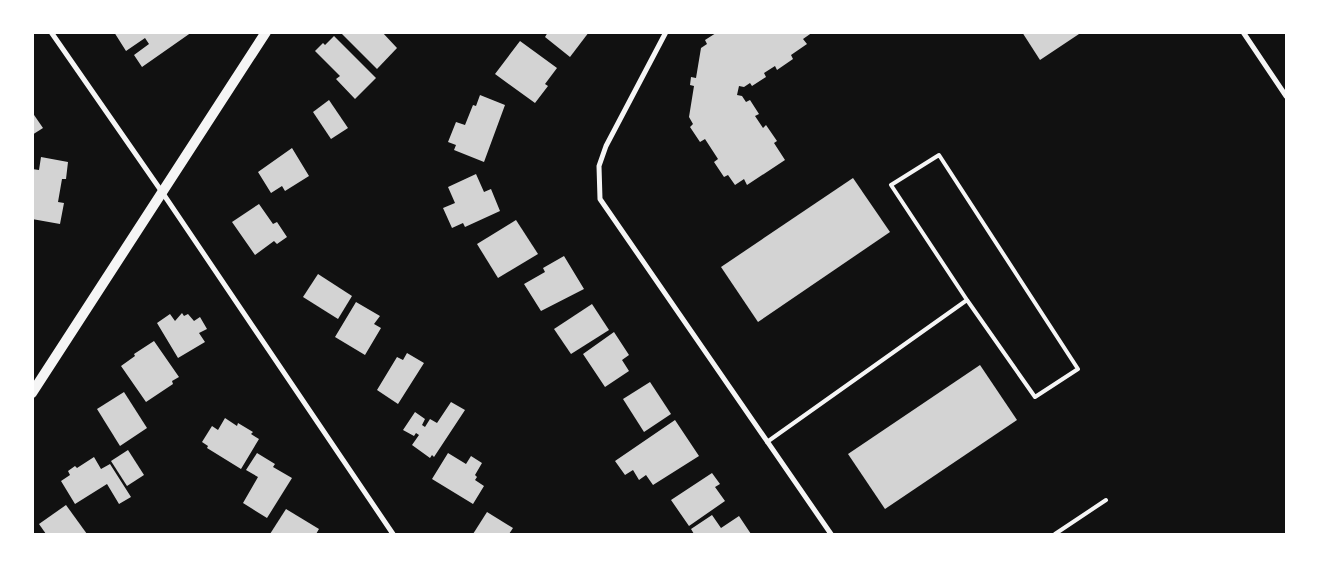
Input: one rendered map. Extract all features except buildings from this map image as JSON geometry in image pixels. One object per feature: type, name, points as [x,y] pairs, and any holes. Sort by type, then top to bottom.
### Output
[{"type":"main road","points":[[32,394],[266,32]]},
{"type":"street","points":[[51,32],[162,192],[393,534]]},
{"type":"street","points":[[666,32],[606,146],[599,166],[600,199],[831,534]]},
{"type":"street","points":[[1243,32],[1286,96]]},
{"type":"lane","points":[[939,155],[1078,369],[1035,397],[967,300],[891,185],[939,155]]},
{"type":"lane","points":[[767,442],[967,300]]},
{"type":"lane","points":[[1055,534],[1106,500]]}]
